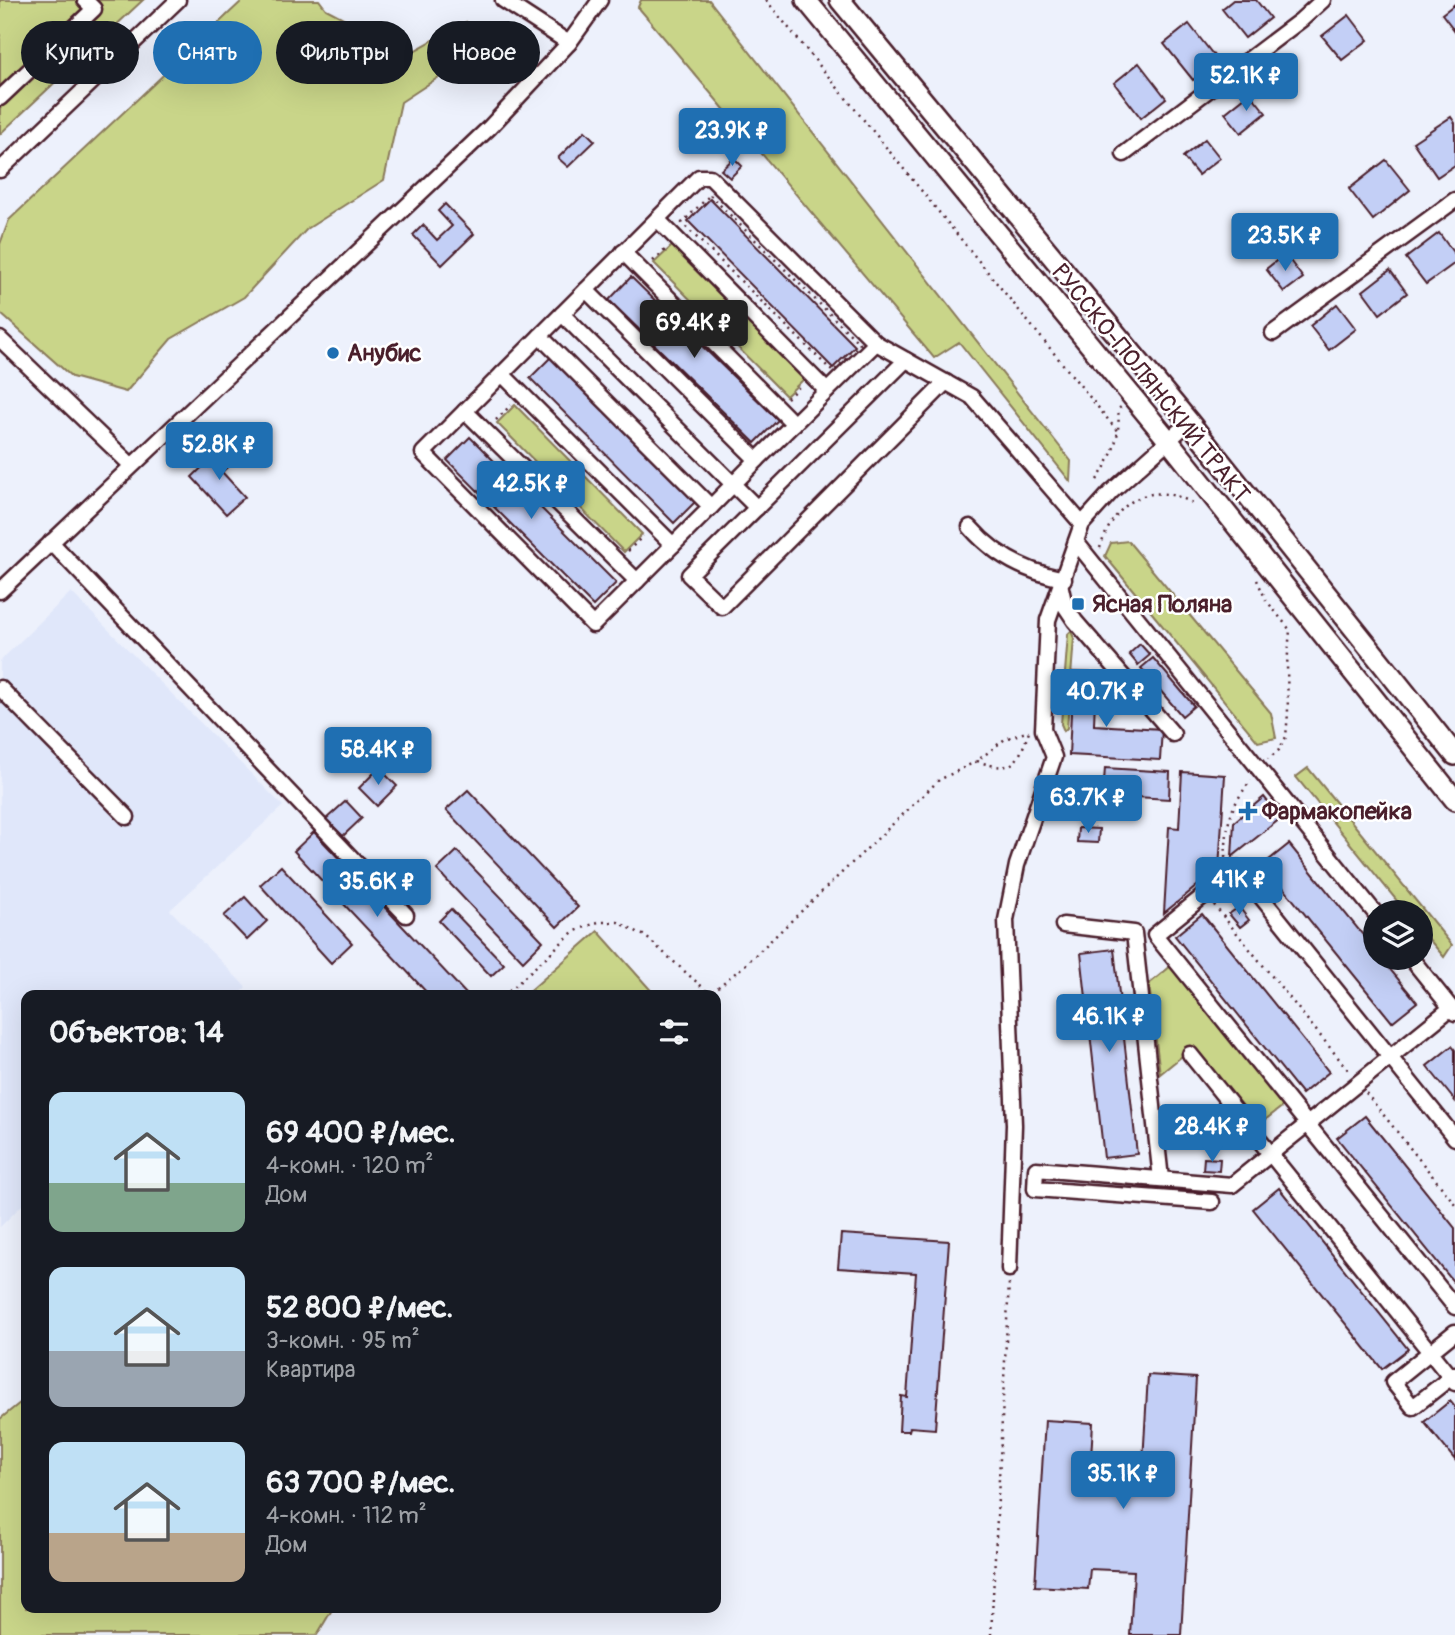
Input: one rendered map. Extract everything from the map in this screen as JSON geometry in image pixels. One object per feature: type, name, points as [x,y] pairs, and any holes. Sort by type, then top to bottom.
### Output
[{"type":"main road","name":"РУССКО-ПОЛЯНСКИЙ ТРАКТ","points":[[806,0],[1168,440],[1455,800]]},
{"type":"main road","name":"РУССКО-ПОЛЯНСКИЙ ТРАКТ","points":[[840,0],[1189,422],[1455,755]]},
{"type":"street","points":[[0,98],[94,9],[85,0]]},
{"type":"street","points":[[0,170],[178,0]]},
{"type":"street","points":[[503,0],[569,43]]},
{"type":"street","points":[[0,591],[490,127],[569,43],[600,0]]},
{"type":"street","points":[[1124,154],[1301,20],[1323,0]]},
{"type":"street","points":[[876,343],[593,625],[423,453],[699,177],[710,177],[876,343],[972,397],[1082,524]]},
{"type":"street","points":[[1273,333],[1455,200]]},
{"type":"street","points":[[657,219],[681,233],[827,391]]},
{"type":"street","points":[[624,252],[794,424]]},
{"type":"street","points":[[586,290],[757,460]]},
{"type":"street","points":[[562,314],[757,508]]},
{"type":"street","points":[[540,336],[711,507]]},
{"type":"street","points":[[0,339],[131,465]]},
{"type":"street","points":[[906,360],[689,575],[722,607],[946,382]]},
{"type":"street","points":[[502,374],[673,545]]},
{"type":"street","points":[[465,411],[636,581]]},
{"type":"street","points":[[1009,1269],[1014,1125],[1006,920],[1017,865],[1054,757],[1043,730],[1048,620],[1082,524],[1111,492],[1189,422]]},
{"type":"street","points":[[970,527],[985,544],[1002,557],[1062,584]]},
{"type":"street","points":[[51,542],[406,915]]},
{"type":"street","points":[[1076,542],[1365,900]]},
{"type":"street","points":[[1062,584],[1065,606],[1075,621],[1173,734]]},
{"type":"street","points":[[0,688],[127,817]]},
{"type":"street","points":[[1455,1138],[1238,868],[1155,935],[1455,1307]]},
{"type":"street","points":[[1063,925],[1133,933],[1161,1179]]},
{"type":"street","points":[[1212,1202],[1035,1189],[1036,1170],[1232,1185],[1390,1057],[1453,1011],[1420,970]]},
{"type":"street","points":[[1190,1054],[1430,1352],[1453,1378],[1413,1407],[1393,1382],[1430,1352],[1455,1332]]},
{"type":"path","points":[[766,0],[1119,433]]},
{"type":"path","points":[[643,272],[681,233],[682,223],[709,195],[860,344],[832,372],[681,233]]},
{"type":"path","points":[[777,407],[823,363]]},
{"type":"path","points":[[486,431],[522,394]]},
{"type":"path","points":[[1097,480],[1111,457],[1119,433],[1118,409],[1125,404]]},
{"type":"path","points":[[1099,554],[1100,545],[1121,509],[1146,494],[1168,493],[1201,508]]},
{"type":"path","points":[[617,562],[654,526]]},
{"type":"path","points":[[1232,873],[1225,861],[1228,821],[1234,802],[1279,750],[1286,737],[1289,713],[1287,665],[1290,630],[1266,600],[1256,578]]},
{"type":"path","points":[[715,990],[745,965],[939,780],[977,761],[1006,739],[1029,731],[1019,757],[1009,765],[997,768],[977,761]]},
{"type":"path","points":[[1206,894],[1455,1204]]},
{"type":"path","points":[[510,990],[573,932],[598,922],[618,922],[645,936],[704,990]]},
{"type":"path","points":[[991,1635],[1009,1269]]},
{"type":"shaded area","points":[[71,592],[283,806],[170,910],[246,987],[243,990],[21,990],[21,1206],[0,1227],[0,661]]},
{"type":"green space","points":[[0,0],[143,0],[121,21],[21,21],[21,84],[53,84],[0,134]]},
{"type":"green space","points":[[243,0],[319,0],[326,9],[349,21],[276,21],[276,84],[413,84],[413,51],[427,44],[428,84],[401,102],[384,180],[307,229],[244,297],[171,339],[126,392],[72,377],[0,313],[0,244],[9,220],[154,84],[262,84],[262,21],[221,21]]},
{"type":"green space","points":[[641,0],[709,0],[1071,461],[1070,481],[959,342],[934,358],[638,7]]},
{"type":"green space","points":[[672,246],[804,379],[786,396],[654,263]]},
{"type":"green space","points":[[515,405],[642,534],[624,552],[497,423]]},
{"type":"green space","points":[[1128,541],[1271,713],[1276,738],[1258,742],[1105,556],[1111,543]]},
{"type":"green space","points":[[1071,631],[1074,638],[1067,728],[1064,731],[1061,724],[1068,634]]},
{"type":"green space","points":[[1308,768],[1415,900],[1396,900],[1296,777]]},
{"type":"green space","points":[[1433,922],[1452,945],[1444,957],[1433,944]]},
{"type":"green space","points":[[598,931],[651,990],[531,990]]},
{"type":"green space","points":[[1171,966],[1283,1106],[1256,1127],[1192,1048],[1160,1074],[1149,984]]},
{"type":"green space","points":[[21,1402],[21,1613],[330,1613],[317,1635],[0,1635],[0,1419]]},
{"type":"building","points":[[1233,0],[1256,0],[1270,18],[1245,38],[1222,9]]},
{"type":"building","points":[[1455,4],[1455,31],[1442,14]]},
{"type":"building","points":[[1349,15],[1368,40],[1342,60],[1322,36]]},
{"type":"building","points":[[1189,24],[1218,61],[1193,80],[1164,44]]},
{"type":"building","points":[[1139,63],[1166,98],[1141,118],[1114,83]]},
{"type":"building","points":[[1250,93],[1266,113],[1241,133],[1225,113]]},
{"type":"building","points":[[1451,117],[1455,123],[1455,165],[1437,177],[1413,142]]},
{"type":"building","points":[[585,131],[595,141],[568,167],[558,158]]},
{"type":"building","points":[[1205,139],[1220,158],[1198,175],[1183,157]]},
{"type":"building","points":[[734,158],[742,166],[730,178],[721,170]]},
{"type":"building","points":[[1386,160],[1410,190],[1373,220],[1349,189]]},
{"type":"building","points":[[710,199],[855,346],[833,368],[688,221]]},
{"type":"building","points":[[445,204],[474,234],[442,265],[413,235],[423,225],[437,240],[452,226],[438,211]]},
{"type":"building","points":[[1439,233],[1455,255],[1455,263],[1426,284],[1406,258]]},
{"type":"building","points":[[1285,254],[1303,278],[1284,292],[1266,269]]},
{"type":"building","points":[[1390,270],[1407,293],[1380,314],[1363,291]]},
{"type":"building","points":[[631,277],[778,420],[755,443],[609,300]]},
{"type":"building","points":[[1337,304],[1356,329],[1329,350],[1310,326]]},
{"type":"building","points":[[552,356],[696,501],[674,523],[530,378]]},
{"type":"building","points":[[470,437],[616,583],[593,606],[447,460]]},
{"type":"building","points":[[223,447],[235,460],[222,472],[245,497],[226,514],[192,477]]},
{"type":"building","points":[[1140,644],[1150,655],[1138,665],[1129,654]]},
{"type":"building","points":[[1153,658],[1194,706],[1182,716],[1141,668]]},
{"type":"building","points":[[1073,672],[1096,673],[1094,725],[1162,729],[1160,760],[1069,755]]},
{"type":"building","points":[[379,768],[397,786],[377,806],[359,788]]},
{"type":"building","points":[[1105,768],[1170,772],[1169,799],[1103,795]]},
{"type":"building","points":[[1182,772],[1225,775],[1219,868],[1164,913],[1169,827],[1179,828]]},
{"type":"building","points":[[468,790],[578,907],[557,927],[446,810]]},
{"type":"building","points":[[1264,797],[1281,818],[1232,857],[1234,822]]},
{"type":"building","points":[[346,801],[362,818],[343,836],[326,819]]},
{"type":"building","points":[[1078,828],[1099,829],[1098,843],[1077,842]]},
{"type":"building","points":[[314,832],[462,990],[424,990],[294,851]]},
{"type":"building","points":[[1289,844],[1363,935],[1363,970],[1391,970],[1417,1002],[1392,1022],[1264,864]]},
{"type":"building","points":[[457,851],[543,941],[523,961],[437,870]]},
{"type":"building","points":[[281,866],[352,943],[331,963],[260,885]]},
{"type":"building","points":[[245,897],[267,921],[247,940],[224,916]]},
{"type":"building","points":[[1239,907],[1249,920],[1240,927],[1229,914]]},
{"type":"building","points":[[451,909],[504,964],[491,976],[439,921]]},
{"type":"building","points":[[1202,914],[1329,1072],[1302,1094],[1175,936]]},
{"type":"building","points":[[1114,949],[1137,1154],[1104,1158],[1081,953]]},
{"type":"building","points":[[1452,1046],[1455,1050],[1455,1101],[1427,1066]]},
{"type":"building","points":[[1365,1116],[1455,1228],[1455,1284],[1337,1138]]},
{"type":"building","points":[[1204,1158],[1220,1159],[1219,1171],[1203,1170]]},
{"type":"building","points":[[1279,1188],[1408,1349],[1382,1369],[1253,1209]]},
{"type":"building","points":[[841,1234],[949,1241],[935,1429],[910,1427],[909,1431],[899,1431],[901,1396],[907,1397],[916,1273],[838,1268]]},
{"type":"building","points":[[1148,1375],[1196,1378],[1181,1635],[1130,1635],[1134,1571],[1090,1569],[1088,1589],[1035,1586],[1045,1420],[1093,1423],[1089,1494],[1141,1496]]},
{"type":"building","points":[[1450,1401],[1455,1407],[1455,1460],[1424,1422]]},
{"type":"place","name":"Анубис","points":[[333,353]]},
{"type":"place","name":"Ясная Поляна","points":[[1078,604]]},
{"type":"place","name":"Фармакопейка","points":[[1248,811]]}]
